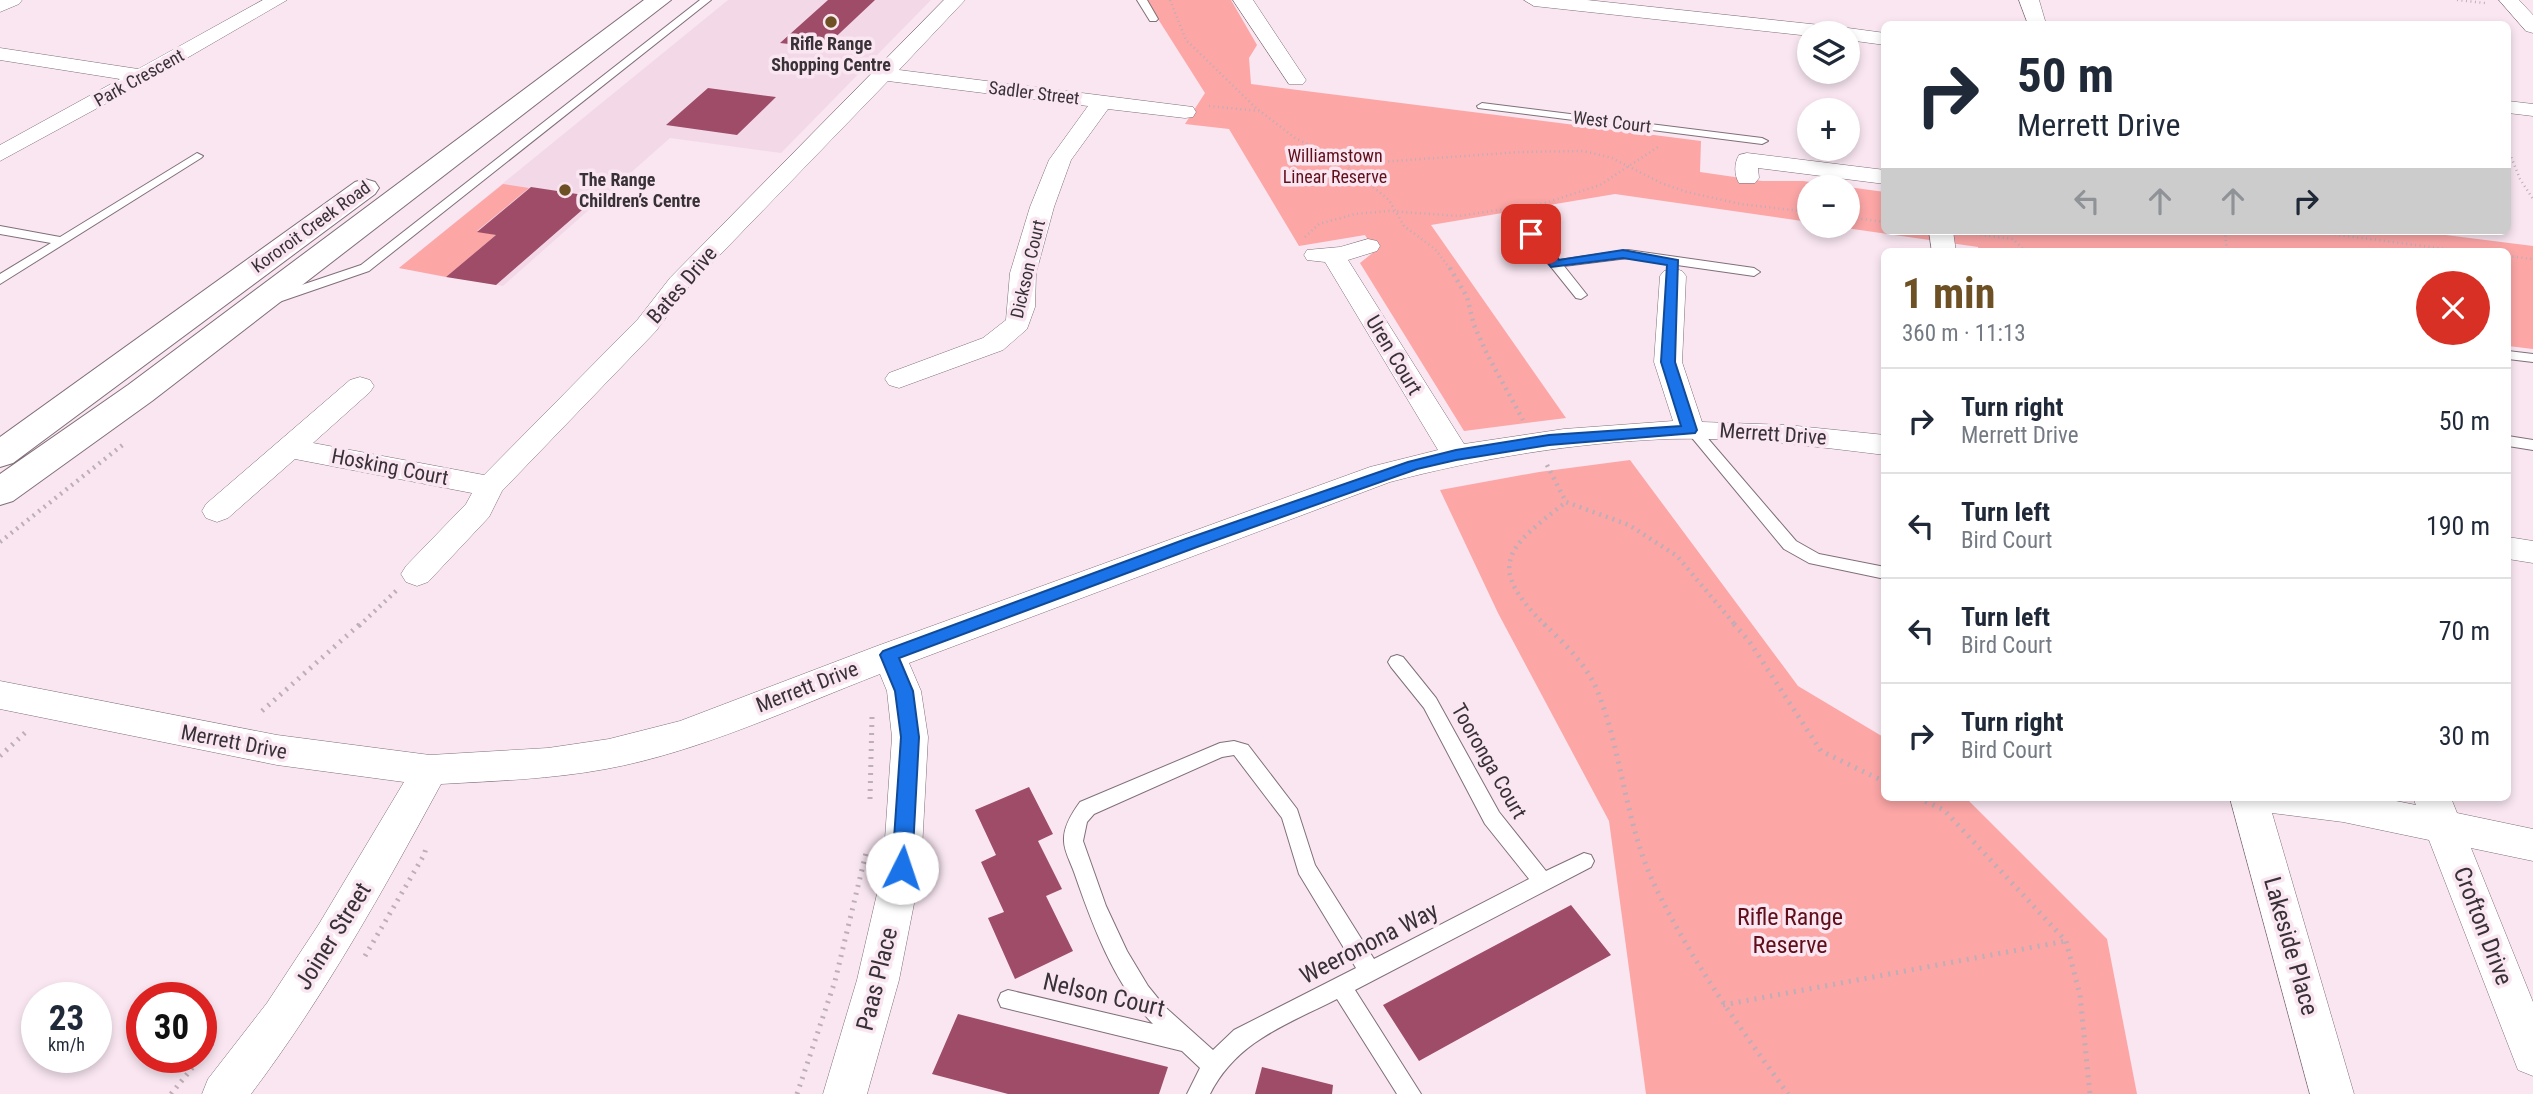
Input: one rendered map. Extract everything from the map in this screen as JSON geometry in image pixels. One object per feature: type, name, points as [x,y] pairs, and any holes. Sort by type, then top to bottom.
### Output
[{"type":"main road","name":"Kororoit Creek Road","points":[[0,455],[623,0]]},
{"type":"main road","name":"Kororoit Creek Road","points":[[0,492],[129,401],[659,0]]},
{"type":"street","points":[[0,6],[12,0]]},
{"type":"street","name":"Park Crescent","points":[[0,154],[277,0]]},
{"type":"street","name":"Bates Drive","points":[[417,574],[484,503],[490,486],[647,325],[679,283],[955,0]]},
{"type":"street","points":[[1244,0],[1272,60],[1296,80]]},
{"type":"street","points":[[1534,0],[1797,29]]},
{"type":"street","points":[[2029,0],[2035,21]]},
{"type":"street","points":[[2526,0],[2533,1]]},
{"type":"street","points":[[2501,3],[2533,27]]},
{"type":"street","points":[[1860,36],[1881,38]]},
{"type":"street","points":[[0,54],[142,76]]},
{"type":"street","name":"Sadler Street","points":[[884,74],[1103,102],[1195,108]]},
{"type":"street","name":"Dickson Court","points":[[899,379],[993,344],[1018,323],[1023,273],[1042,207],[1060,160],[1103,102]]},
{"type":"street","points":[[2511,107],[2533,110]]},
{"type":"street","name":"West Court","points":[[1756,160],[1881,176]]},
{"type":"street","points":[[1324,255],[1368,246]]},
{"type":"street","name":"Uren Court","points":[[1324,255],[1456,455]]},
{"type":"street","points":[[1673,269],[1668,362],[1691,430]]},
{"type":"street","name":"Hosking Court","points":[[217,510],[360,386]]},
{"type":"street","name":"Merrett Drive","points":[[0,695],[277,750],[430,771],[489,769],[610,754],[684,734],[889,655],[1381,474],[1456,455],[1615,433],[1691,430],[1800,435],[1881,445]]},
{"type":"street","name":"Hosking Court","points":[[289,448],[490,486]]},
{"type":"street","points":[[2511,548],[2533,552]]},
{"type":"street","name":"Paas Place","points":[[845,1094],[878,980],[902,868],[910,737],[904,691],[889,655]]},
{"type":"street","name":"Joiner Street","points":[[224,1094],[253,1058],[321,959],[430,771]]},
{"type":"street","name":"Lakeside Place","points":[[2250,801],[2332,1094]]},
{"type":"street","points":[[2299,801],[2438,813],[2533,845]]},
{"type":"street","name":"Crofton Drive","points":[[2438,813],[2533,1055]]},
{"type":"lane","name":"Kororoit Creek Road","points":[[253,306],[351,275],[365,268],[706,0]]},
{"type":"lane","points":[[1142,0],[1153,19]]},
{"type":"lane","name":"West Court","points":[[1482,106],[1741,138],[1756,160]]},
{"type":"lane","points":[[1741,138],[1756,160]]},
{"type":"lane","points":[[0,280],[197,156]]},
{"type":"lane","points":[[0,230],[63,241]]},
{"type":"lane","points":[[1531,234],[1581,295]]},
{"type":"lane","points":[[1555,264],[1623,254],[1673,269],[1754,272]]},
{"type":"lane","points":[[2511,355],[2533,358]]},
{"type":"lane","points":[[1691,430],[1774,529],[1802,553],[1821,561],[1881,572]]},
{"type":"lane","points":[[2511,441],[2533,445]]},
{"type":"lane","name":"Tooronga Court","points":[[1397,662],[1430,704],[1451,738],[1492,818],[1543,882]]},
{"type":"lane","points":[[1213,1065],[1150,1005],[1120,958],[1096,906],[1075,847],[1074,835],[1078,819],[1087,808],[1220,750],[1234,748],[1246,752],[1290,815],[1306,868],[1369,970]]},
{"type":"lane","name":"Weeronona Way","points":[[1198,1094],[1213,1065],[1242,1037],[1584,861]]},
{"type":"lane","points":[[1341,987],[1410,1094]]},
{"type":"lane","name":"Nelson Court","points":[[1008,1000],[1062,1010],[1187,1041]]},
{"type":"path","points":[[1170,0],[1183,36],[1189,44],[1260,111],[1295,138],[1338,159],[1389,200],[1408,231],[1435,249],[1468,297],[1474,325],[1487,354],[1566,502],[1629,524],[1677,556],[1749,641],[1821,751],[1881,780]]},
{"type":"path","points":[[2457,0],[2501,3]]},
{"type":"path","points":[[1195,108],[1260,111]]},
{"type":"path","points":[[1324,255],[1304,254],[1303,240],[1306,233],[1322,222],[1395,212],[1444,217],[1545,202],[1591,189],[1663,145]]},
{"type":"path","points":[[1338,159],[1380,162],[1572,150],[1598,153],[1661,183],[1687,192],[1740,204],[1797,211]]},
{"type":"path","points":[[2511,156],[2520,179],[2533,199]]},
{"type":"path","points":[[1860,219],[1881,221]]},
{"type":"path","points":[[1979,235],[2013,239]]},
{"type":"path","points":[[2012,235],[2022,248]]},
{"type":"path","points":[[2339,235],[2438,248]]},
{"type":"path","points":[[2511,256],[2533,259]]},
{"type":"path","points":[[1566,502],[1533,528],[1515,548],[1508,566],[1511,584],[1532,612],[1563,640],[1577,657],[1599,693],[1612,734],[1631,816],[1655,887],[1723,1005],[1788,1094]]},
{"type":"path","points":[[262,711],[301,679],[374,608],[417,574]]},
{"type":"path","points":[[869,806],[872,710]]},
{"type":"path","points":[[1926,801],[1944,810],[2066,941],[2080,995],[2090,1094]]},
{"type":"path","points":[[797,1094],[835,981],[869,844]]},
{"type":"path","points":[[1723,1005],[2066,941]]},
{"type":"path","points":[[171,1094],[188,1073]]},
{"type":"shaded area","points":[[728,0],[931,0],[781,153],[670,138],[503,286],[399,268]]},
{"type":"green space","name":"Williamstown Linear Reserve","points":[[1146,0],[1231,0],[1257,45],[1249,58],[1251,84],[1701,141],[1700,172],[1762,181],[1797,181],[1797,220],[1615,194],[1431,225],[1566,418],[1464,431],[1360,263],[1375,251],[1365,235],[1299,246],[1229,129],[1185,124],[1205,93]]},
{"type":"green space","points":[[503,184],[529,188],[477,231],[496,235],[446,277],[399,268]]},
{"type":"green space","points":[[1860,189],[1881,191],[1881,233],[1860,230]]},
{"type":"green space","points":[[1895,235],[2446,235],[2533,246],[2533,349],[2511,346],[2511,248],[1978,248]]},
{"type":"green space","name":"Rifle Range Reserve","points":[[1630,460],[1798,686],[1881,736],[1881,801],[1969,801],[2107,939],[2137,1094],[1646,1094],[1609,821],[1498,613],[1440,490],[1539,472]]},
{"type":"building","name":"Rifle Range Shopping Centre","points":[[828,0],[875,0],[824,48],[780,43]]},
{"type":"building","points":[[708,88],[776,97],[737,135],[666,125]]},
{"type":"building","points":[[531,187],[597,197],[496,285],[446,277],[496,235],[477,232]]},
{"type":"building","points":[[1029,787],[1053,834],[1038,841],[1062,889],[1046,896],[1073,951],[1015,979],[988,918],[1004,912],[981,862],[996,855],[975,810]]},
{"type":"building","points":[[1571,905],[1611,955],[1419,1061],[1383,1005]]},
{"type":"building","points":[[958,1014],[1168,1067],[1159,1094],[1008,1094],[932,1074]]},
{"type":"building","points":[[1262,1067],[1333,1085],[1332,1094],[1255,1094]]},
{"type":"place","name":"Rifle Range Shopping Centre","points":[[831,22]]},
{"type":"place","name":"The Range Children’s Centre","points":[[565,190]]},
{"type":"route","points":[[902,868],[910,737],[904,691],[889,655],[1381,474],[1413,465],[1456,455],[1564,438],[1690,430],[1668,362],[1674,262],[1623,254],[1555,264],[1531,234]]}]
